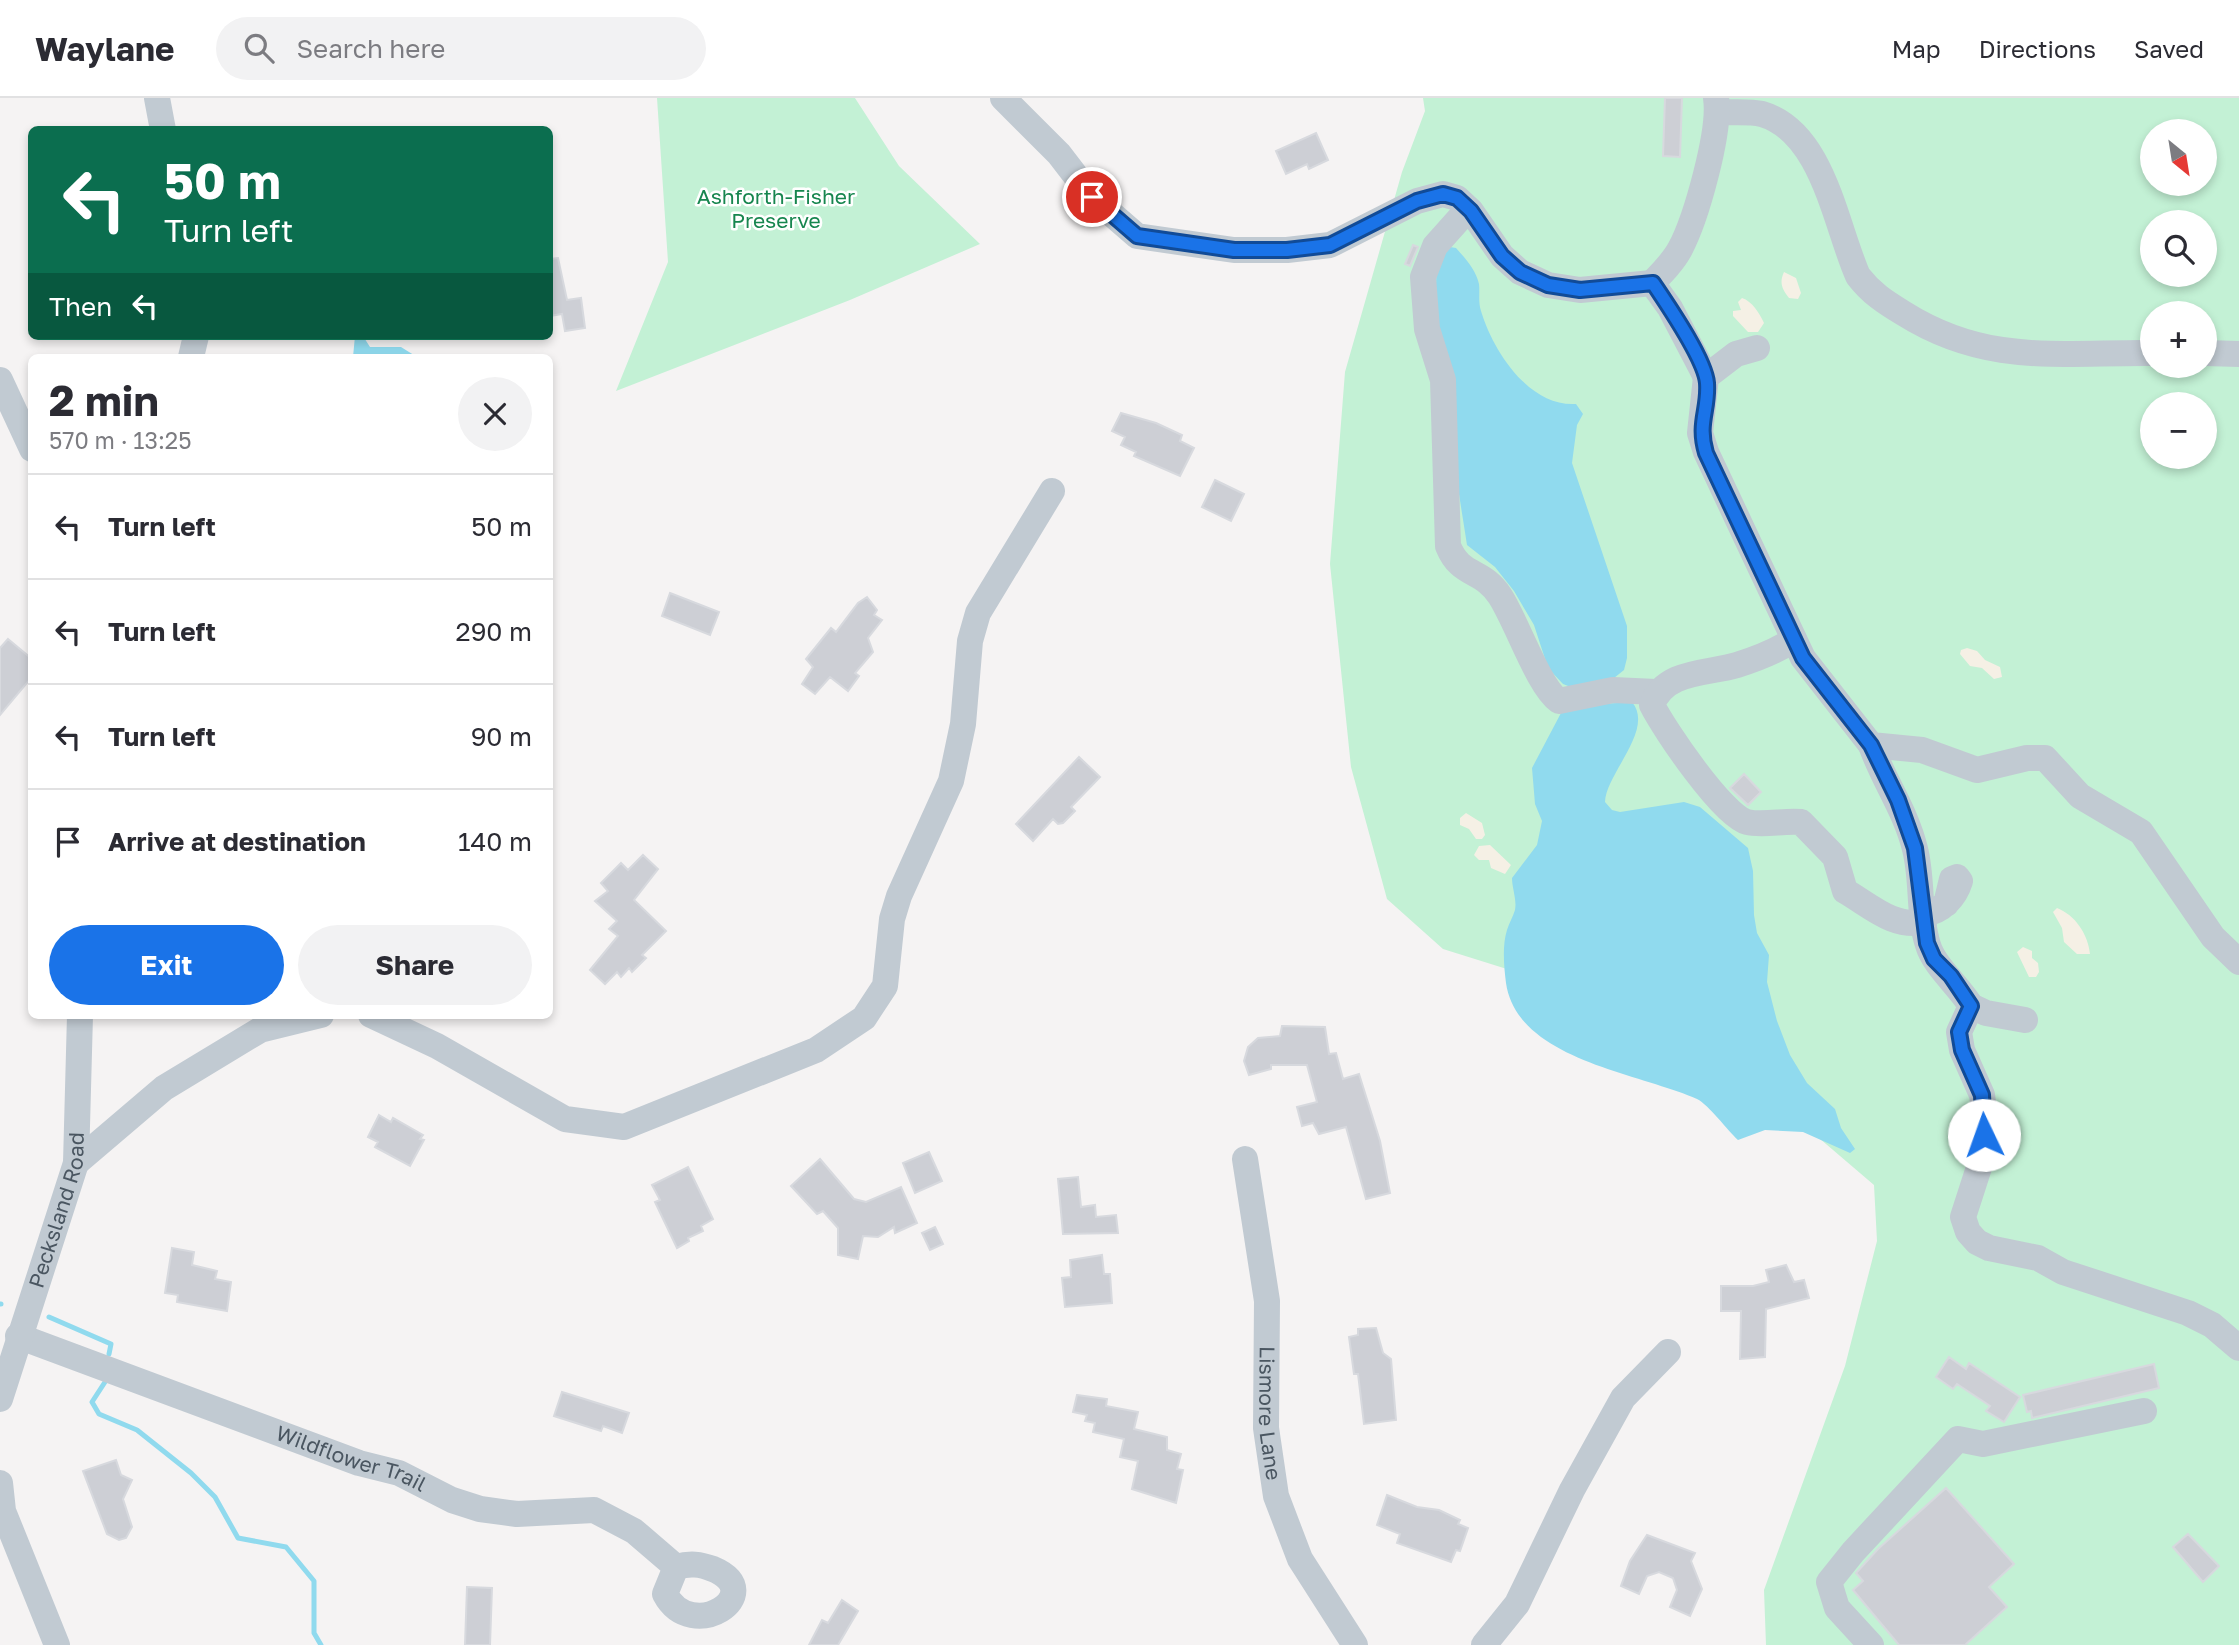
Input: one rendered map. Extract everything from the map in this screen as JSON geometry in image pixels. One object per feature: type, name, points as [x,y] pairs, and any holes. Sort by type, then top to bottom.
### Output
[{"type":"street","points":[[158,98],[162,126]]},
{"type":"street","points":[[1003,98],[1059,154],[1092,197],[1137,236],[1234,250],[1287,250],[1330,245],[1417,201],[1443,194],[1457,198],[1468,209],[1502,256],[1520,272],[1548,285],[1580,290],[1653,283],[1680,249],[1698,198],[1717,105],[1761,114],[1789,127],[1811,152],[1858,276],[1869,291],[1928,329],[1997,351],[2140,354]]},
{"type":"street","points":[[1468,209],[1435,246],[1423,277],[1427,329],[1444,391],[1448,546],[1454,561],[1462,569],[1490,581],[1524,639],[1549,694],[1559,701],[1613,690],[1656,692],[1686,674],[1737,665],[1794,640]]},
{"type":"street","points":[[1653,283],[1670,308],[1706,377],[1700,433],[1706,453],[1794,640],[1820,681],[1871,745],[1898,800],[1915,848],[1931,913],[1927,943],[1934,959],[1951,976],[1971,1006],[1986,1013],[2025,1020]]},
{"type":"street","points":[[1706,377],[1736,354],[1757,348]]},
{"type":"street","points":[[0,380],[28,440]]},
{"type":"street","points":[[380,1019],[437,1045],[565,1119],[624,1127],[816,1050],[864,1018],[885,986],[892,919],[899,896],[951,782],[963,724],[970,640],[978,613],[1052,491]]},
{"type":"street","points":[[1656,692],[1652,705],[1660,721],[1735,817],[1748,822],[1801,822],[1835,857],[1845,891],[1891,920],[1911,925],[1931,913]]},
{"type":"street","points":[[1871,745],[1922,750],[1977,771],[2026,758],[2045,758],[2080,796],[2141,832],[2205,926],[2239,962]]},
{"type":"street","points":[[1971,1006],[1959,1032],[1962,1050],[1982,1095],[1985,1118],[1984,1152],[1963,1217],[1968,1232],[1977,1242],[1989,1248],[2038,1258],[2063,1272],[2188,1313],[2212,1325],[2239,1348]]},
{"type":"street","name":"Pecksland Road","points":[[0,1399],[18,1336],[76,1163],[80,1019]]},
{"type":"street","points":[[76,1163],[163,1088],[260,1030],[305,1019]]},
{"type":"street","name":"Lismore Lane","points":[[1245,1159],[1267,1301],[1266,1428],[1276,1496],[1300,1559],[1355,1645]]},
{"type":"street","name":"Wildflower Trail","points":[[18,1336],[359,1463],[399,1473],[452,1500],[480,1509],[517,1514],[594,1510],[634,1531],[676,1567]]},
{"type":"street","points":[[1484,1645],[1517,1604],[1572,1490],[1623,1398],[1668,1352]]},
{"type":"street","points":[[1871,1645],[1837,1608],[1829,1582],[1853,1552],[1958,1439],[1983,1444],[2144,1411]]},
{"type":"street","points":[[0,1483],[4,1511],[57,1645]]},
{"type":"green space","name":"Ashforth-Fisher Preserve","points":[[657,98],[855,98],[899,166],[980,244],[850,300],[616,391],[668,262]]},
{"type":"green space","points":[[1423,98],[2239,98],[2239,1645],[1766,1645],[1764,1590],[1845,1366],[1877,1241],[1874,1185],[1778,1103],[1510,970],[1443,949],[1387,899],[1351,767],[1330,564],[1345,372],[1402,172],[1425,111]]},
{"type":"sand","points":[[1784,272],[1796,278],[1801,293],[1798,299],[1789,298],[1785,292],[1782,286]]},
{"type":"sand","points":[[1742,298],[1752,305],[1764,323],[1758,332],[1748,332],[1733,316],[1733,311],[1741,310],[1738,302]]},
{"type":"sand","points":[[1967,648],[1977,651],[1985,660],[2000,667],[2002,677],[1994,679],[1982,668],[1970,666],[1960,654],[1961,650]]},
{"type":"sand","points":[[1466,813],[1482,823],[1485,835],[1482,839],[1476,839],[1469,829],[1460,825],[1460,818]]},
{"type":"sand","points":[[1490,845],[1511,865],[1505,874],[1491,868],[1489,860],[1479,860],[1474,855],[1479,846]]},
{"type":"sand","points":[[2057,908],[2080,926],[2087,939],[2090,954],[2077,954],[2064,942],[2062,928],[2053,912]]},
{"type":"sand","points":[[2023,947],[2032,951],[2032,958],[2038,963],[2039,972],[2036,977],[2029,977],[2017,952]]},
{"type":"water","points":[[1450,247],[1456,248],[1475,274],[1479,284],[1480,308],[1487,327],[1494,343],[1515,374],[1543,396],[1559,403],[1576,404],[1583,414],[1577,425],[1572,463],[1627,626],[1627,658],[1624,670],[1614,678],[1576,689],[1563,684],[1548,668],[1534,625],[1514,591],[1495,567],[1467,545],[1434,335],[1437,259]]},
{"type":"water","points":[[355,340],[366,340],[370,347],[401,347],[412,354],[353,354]]},
{"type":"water","points":[[1632,702],[1638,725],[1607,791],[1605,802],[1612,810],[1620,812],[1684,802],[1700,807],[1748,848],[1753,871],[1757,933],[1769,955],[1767,982],[1777,1021],[1790,1055],[1807,1083],[1835,1109],[1841,1128],[1855,1149],[1850,1153],[1803,1132],[1765,1130],[1738,1140],[1697,1099],[1584,1060],[1556,1047],[1532,1030],[1515,1009],[1506,983],[1504,950],[1505,936],[1515,906],[1512,878],[1537,845],[1542,821],[1535,804],[1532,768],[1561,713],[1570,706]]},
{"type":"building","points":[[1665,98],[1682,98],[1680,157],[1663,156]]},
{"type":"building","points":[[1316,133],[1328,160],[1309,169],[1307,164],[1286,174],[1276,151]]},
{"type":"building","points":[[1413,245],[1418,247],[1410,266],[1405,264]]},
{"type":"building","points":[[558,258],[567,300],[581,298],[585,328],[565,331],[562,314],[553,316],[553,259]]},
{"type":"building","points":[[1121,413],[1156,423],[1182,435],[1180,441],[1194,448],[1180,476],[1134,456],[1136,452],[1121,445],[1125,437],[1112,431]]},
{"type":"building","points":[[1215,480],[1244,494],[1231,521],[1202,507]]},
{"type":"building","points":[[670,593],[719,612],[710,635],[662,616]]},
{"type":"building","points":[[867,597],[877,610],[874,615],[882,620],[868,638],[873,652],[855,673],[859,676],[848,691],[830,677],[815,694],[802,684],[813,667],[806,659],[831,628],[836,632],[858,603]]},
{"type":"building","points":[[8,639],[28,656],[28,682],[0,715],[0,648]]},
{"type":"building","points":[[1079,757],[1100,777],[1071,807],[1075,811],[1063,823],[1058,824],[1053,819],[1033,841],[1016,824]]},
{"type":"building","points":[[1744,774],[1761,792],[1748,805],[1730,788]]},
{"type":"building","points":[[643,855],[658,869],[634,900],[666,931],[642,955],[646,958],[632,972],[629,968],[621,977],[617,972],[605,984],[590,970],[618,936],[609,929],[617,921],[595,901],[608,891],[601,883],[621,863],[628,870]]},
{"type":"building","points":[[1282,1026],[1325,1027],[1329,1054],[1336,1053],[1343,1079],[1359,1074],[1380,1141],[1390,1193],[1366,1199],[1346,1127],[1319,1134],[1313,1123],[1302,1126],[1297,1107],[1317,1102],[1307,1065],[1271,1065],[1271,1069],[1249,1075],[1244,1061],[1248,1047],[1258,1038],[1280,1036]]},
{"type":"building","points":[[379,1115],[391,1122],[393,1118],[423,1135],[420,1139],[424,1140],[410,1166],[375,1147],[378,1142],[368,1137]]},
{"type":"building","points":[[929,1152],[942,1181],[915,1193],[903,1163]]},
{"type":"building","points":[[820,1159],[854,1199],[866,1202],[901,1187],[917,1223],[895,1233],[894,1227],[878,1237],[863,1236],[858,1259],[838,1255],[838,1228],[823,1211],[817,1214],[791,1186]]},
{"type":"building","points":[[688,1167],[713,1219],[701,1226],[703,1231],[688,1238],[689,1241],[677,1248],[655,1202],[660,1200],[652,1185]]},
{"type":"building","points":[[1078,1177],[1081,1207],[1095,1205],[1096,1217],[1116,1215],[1118,1233],[1063,1234],[1058,1179]]},
{"type":"building","points":[[935,1227],[943,1244],[930,1250],[922,1233]]},
{"type":"building","points":[[172,1248],[194,1252],[192,1265],[217,1271],[215,1279],[231,1282],[227,1311],[177,1302],[178,1295],[165,1293]]},
{"type":"building","points":[[1102,1255],[1104,1274],[1110,1274],[1112,1303],[1065,1307],[1062,1278],[1071,1277],[1070,1260]]},
{"type":"building","points":[[1786,1265],[1794,1282],[1804,1280],[1809,1298],[1766,1309],[1765,1357],[1740,1359],[1741,1311],[1721,1311],[1721,1286],[1753,1286],[1769,1282],[1766,1270]]},
{"type":"building","points":[[1376,1328],[1383,1353],[1391,1359],[1396,1420],[1364,1424],[1358,1374],[1354,1374],[1349,1337],[1358,1335],[1358,1329]]},
{"type":"building","points":[[1949,1357],[1966,1369],[1969,1363],[2020,1397],[2004,1422],[1986,1411],[1990,1406],[1957,1384],[1953,1389],[1936,1377]]},
{"type":"building","points":[[2154,1364],[2159,1388],[2032,1418],[2031,1411],[2027,1412],[2023,1395]]},
{"type":"building","points":[[562,1392],[629,1413],[622,1433],[603,1426],[601,1431],[554,1416]]},
{"type":"building","points":[[1077,1395],[1107,1399],[1106,1406],[1138,1412],[1134,1429],[1167,1437],[1167,1450],[1181,1454],[1177,1469],[1183,1470],[1176,1503],[1132,1489],[1138,1461],[1120,1457],[1124,1439],[1093,1432],[1095,1423],[1085,1421],[1087,1415],[1073,1412]]},
{"type":"building","points":[[116,1460],[121,1475],[132,1480],[123,1499],[132,1527],[126,1538],[119,1540],[107,1534],[83,1471]]},
{"type":"building","points":[[1946,1488],[2014,1564],[1989,1587],[2007,1607],[1965,1645],[1899,1645],[1853,1590],[1863,1581],[1856,1573],[1878,1549]]},
{"type":"building","points":[[1387,1495],[1417,1507],[1439,1510],[1460,1520],[1458,1524],[1468,1528],[1460,1551],[1456,1550],[1451,1562],[1397,1543],[1400,1534],[1377,1525]]},
{"type":"building","points":[[2188,1534],[2219,1566],[2203,1582],[2173,1547]]},
{"type":"building","points":[[1647,1535],[1695,1553],[1691,1561],[1702,1589],[1690,1616],[1670,1607],[1677,1590],[1673,1578],[1659,1572],[1647,1576],[1639,1594],[1621,1586],[1630,1561]]},
{"type":"building","points":[[467,1587],[492,1588],[490,1645],[465,1645]]},
{"type":"building","points":[[842,1600],[858,1611],[838,1645],[809,1645],[822,1620],[828,1623]]},
{"type":"waterway","points":[[49,1317],[111,1344],[109,1354]]},
{"type":"waterway","points":[[105,1382],[92,1402],[99,1414],[137,1430],[191,1473],[215,1497],[238,1538],[286,1547],[314,1581],[314,1633],[321,1645]]},
{"type":"route","points":[[1092,197],[1137,236],[1234,250],[1287,250],[1330,245],[1373,226],[1417,201],[1443,194],[1457,198],[1471,211],[1502,256],[1520,272],[1548,285],[1580,290],[1653,283],[1670,308],[1706,377],[1700,433],[1706,453],[1743,527],[1788,629],[1803,658],[1871,745],[1898,800],[1915,848],[1923,891],[1927,943],[1934,959],[1951,976],[1971,1006],[1959,1032],[1962,1050],[1982,1095],[1984,1135]]}]
